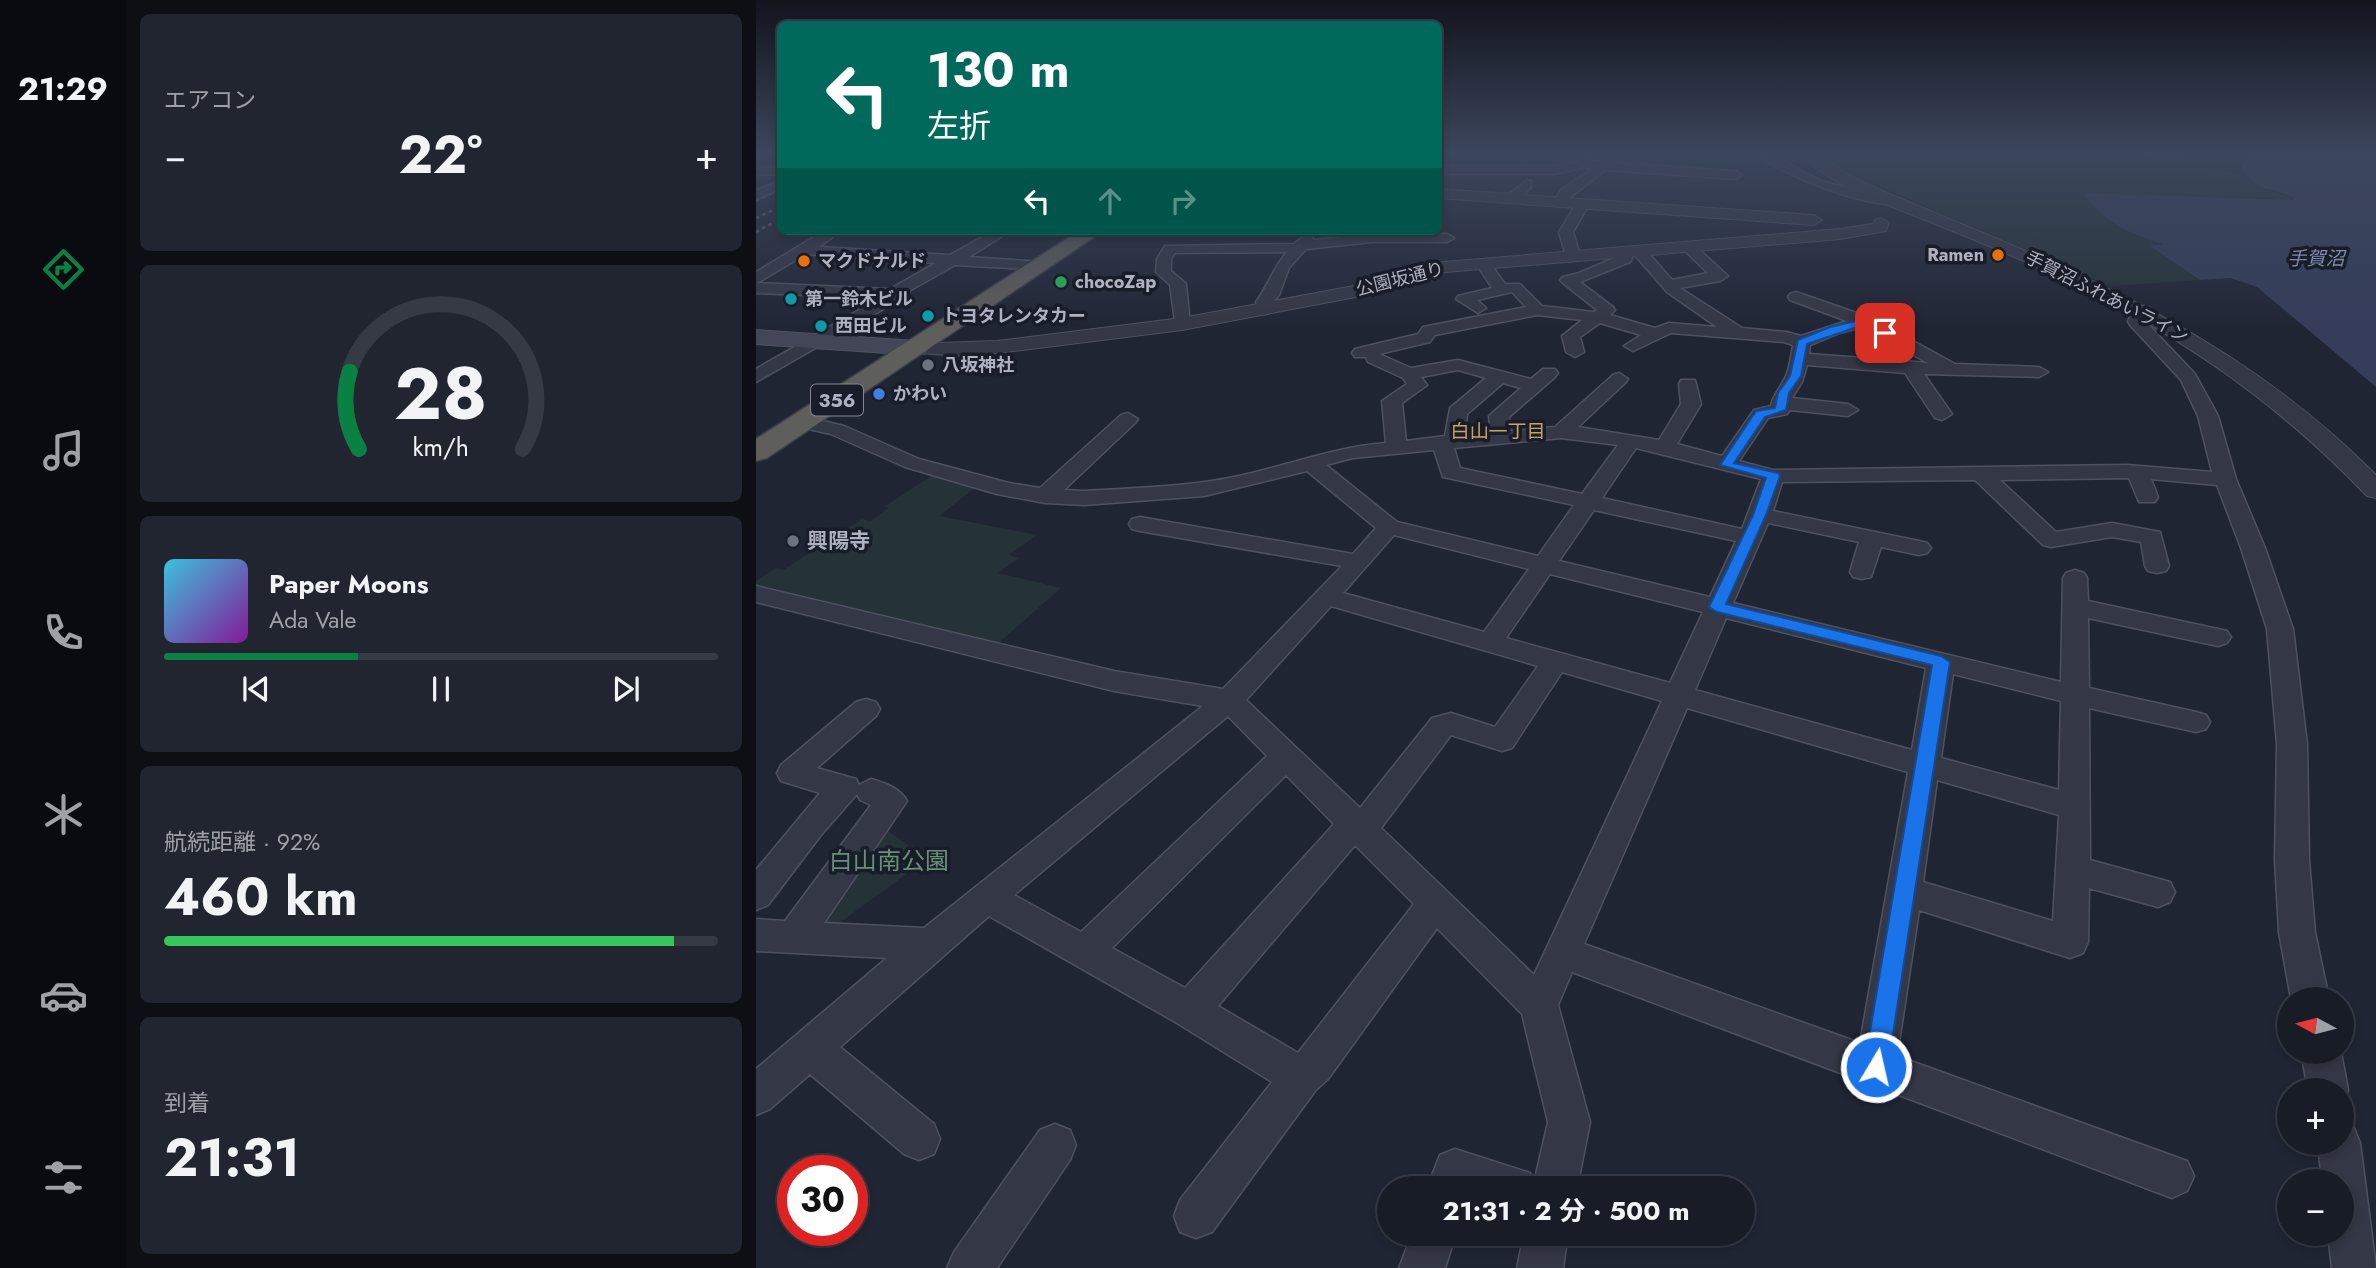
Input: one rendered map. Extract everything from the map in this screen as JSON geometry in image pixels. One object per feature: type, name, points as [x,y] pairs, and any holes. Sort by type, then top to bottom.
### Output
[{"type":"highway","name":"356","points":[[756,452],[1087,235]]},
{"type":"main road","points":[[756,337],[918,348]]},
{"type":"street","points":[[1573,256],[1566,232],[1578,212]]},
{"type":"street","points":[[1702,212],[1881,223],[1941,219]]},
{"type":"street","name":"手賀沼ふれあいライン","points":[[1925,212],[2093,286],[2144,311],[2217,354],[2278,398],[2332,444],[2376,490]]},
{"type":"street","name":"公園坂通り","points":[[918,348],[956,350],[997,347],[1182,324],[1356,291],[1444,267],[1857,233],[1880,228],[1881,223]]},
{"type":"street","points":[[756,279],[828,235]]},
{"type":"street","points":[[756,288],[893,294],[996,235]]},
{"type":"street","points":[[1266,309],[1264,302],[1271,295],[1277,276],[1309,235]]},
{"type":"street","points":[[1182,324],[1178,284],[1164,272],[1164,259],[1170,249],[1300,246],[1373,238],[1447,238]]},
{"type":"street","points":[[1669,285],[1720,276],[1688,247]]},
{"type":"street","points":[[806,250],[1042,265]]},
{"type":"street","points":[[1576,352],[1571,336],[1607,310],[1568,280],[1583,277],[1625,259],[1634,252],[1669,285],[1738,333]]},
{"type":"street","points":[[1483,263],[1501,289]]},
{"type":"street","points":[[1478,308],[1464,299],[1515,287],[1537,310]]},
{"type":"street","points":[[756,377],[895,296],[893,294]]},
{"type":"street","points":[[1796,297],[1865,322],[1952,369]]},
{"type":"street","points":[[1367,356],[1424,338],[1429,331],[1537,310],[1598,317],[1656,334]]},
{"type":"street","points":[[2144,311],[2138,315],[2136,321],[2189,378],[2204,406],[2225,479],[2253,548],[2280,629],[2292,744],[2292,860],[2297,932],[2308,987]]},
{"type":"street","points":[[1726,465],[1760,414],[1780,410],[1783,393],[1793,382],[1801,350],[1834,329],[1865,322]]},
{"type":"street","points":[[1633,346],[1669,328],[1786,337],[1801,350],[1912,368],[2039,372]]},
{"type":"street","points":[[1367,356],[1409,374],[1418,385],[1392,401],[1396,446]]},
{"type":"street","points":[[1409,374],[1458,365],[1500,376],[1542,379]]},
{"type":"street","points":[[1912,368],[1942,414]]},
{"type":"street","points":[[1500,376],[1457,412],[1448,441],[1451,472],[1588,502],[1754,526],[1872,538],[1919,548]]},
{"type":"street","points":[[1502,436],[1499,416],[1542,379]]},
{"type":"street","points":[[1561,432],[1619,379]]},
{"type":"street","points":[[1665,447],[1691,404],[1688,384]]},
{"type":"street","points":[[1780,403],[1848,411]]},
{"type":"street","points":[[1045,496],[1128,419]]},
{"type":"street","points":[[802,422],[837,430],[912,463],[1005,489],[1045,496],[1103,497],[1203,489],[1241,482],[1352,452],[1561,432],[1665,447],[1773,476],[2138,472],[2225,479]]},
{"type":"street","points":[[1489,644],[1631,440]]},
{"type":"street","points":[[1310,463],[1389,527],[2196,722]]},
{"type":"street","points":[[2138,472],[2147,497]]},
{"type":"street","points":[[1981,474],[2051,540],[2112,530],[2152,537],[2157,566]]},
{"type":"street","points":[[1539,1005],[1754,526],[1773,476]]},
{"type":"street","points":[[1140,524],[1359,562]]},
{"type":"street","points":[[756,1095],[930,944],[1229,700],[1389,527]]},
{"type":"street","points":[[1862,572],[1872,538]]},
{"type":"street","points":[[1904,891],[2070,942],[2075,807],[2076,593],[2218,637]]},
{"type":"street","points":[[756,594],[1114,681],[1229,700],[1539,1005],[1569,1122],[1558,1176]]},
{"type":"street","points":[[1327,597],[2075,807]]},
{"type":"street","points":[[1190,1010],[1359,826],[1442,725],[1451,724],[1502,740],[1555,662]]},
{"type":"street","points":[[1876,1067],[1941,662]]},
{"type":"street","points":[[756,895],[805,835],[819,812],[845,788],[792,773],[866,709]]},
{"type":"street","points":[[1084,952],[1285,757]]},
{"type":"street","points":[[794,937],[891,801],[871,791]]},
{"type":"street","points":[[2071,869],[2158,892]]},
{"type":"street","points":[[988,898],[1190,1010],[1301,1077]]},
{"type":"street","points":[[1196,1216],[1436,902]]},
{"type":"street","points":[[756,935],[930,944]]},
{"type":"street","points":[[1562,951],[2172,1176]]},
{"type":"street","points":[[810,1048],[919,1139]]},
{"type":"street","points":[[970,1268],[1055,1144]]},
{"type":"street","points":[[2341,1155],[2355,1268]]},
{"type":"street","points":[[1453,1176],[1455,1170],[1475,1176]]},
{"type":"street","points":[[1422,1268],[1430,1246]]},
{"type":"street","points":[[1540,1268],[1544,1246]]},
{"type":"green space","points":[[1939,212],[2099,212],[2120,227],[2166,245],[2151,247],[2200,280],[2110,286]]},
{"type":"green space","points":[[933,475],[976,487],[939,516],[1037,535],[1009,555],[1019,558],[998,573],[1061,588],[994,647],[756,586],[756,581],[776,568],[783,570],[862,519],[870,521],[889,508],[884,507]]},
{"type":"green space","name":"白山南公園","points":[[884,828],[927,859],[835,926],[825,925],[820,915]]},
{"type":"water","name":"手賀沼","points":[[2099,212],[2376,212],[2376,387],[2257,287],[2231,278],[2200,280],[2150,246],[2163,244],[2130,232]]},
{"type":"railway","points":[[756,218],[769,212]]},
{"type":"railway","points":[[756,232],[777,221]]},
{"type":"place","name":"Ramen","points":[[1998,255]]},
{"type":"place","name":"マクドナルド","points":[[804,261]]},
{"type":"place","name":"chocoZap","points":[[1061,282]]},
{"type":"place","name":"第一鈴木ビル","points":[[791,299]]},
{"type":"place","name":"トヨタレンタカー","points":[[928,316]]},
{"type":"place","name":"西田ビル","points":[[821,326]]},
{"type":"place","name":"八坂神社","points":[[928,365]]},
{"type":"place","name":"かわい","points":[[879,394]]},
{"type":"place","name":"興陽寺","points":[[793,541]]},
{"type":"district","name":"白山一丁目","points":[[1498,431]]},
{"type":"route","points":[[1876,1067],[1941,662],[1717,607],[1760,515],[1773,476],[1726,465],[1760,414],[1780,410],[1783,393],[1795,376],[1802,342],[1855,323],[1865,322],[1885,333]]}]
